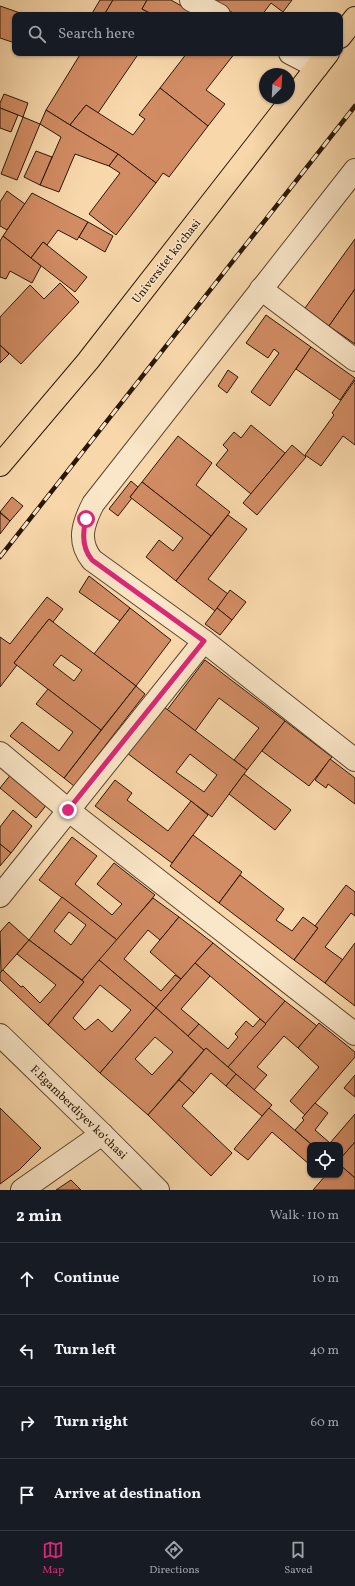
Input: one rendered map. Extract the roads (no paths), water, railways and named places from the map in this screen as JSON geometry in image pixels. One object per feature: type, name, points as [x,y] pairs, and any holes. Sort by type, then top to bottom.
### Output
[{"type":"main road","points":[[343,33],[355,18]]},
{"type":"main road","name":"Universitet kо‘chasi","points":[[0,465],[88,361],[322,60]]},
{"type":"street","points":[[191,0],[213,12]]},
{"type":"street","points":[[304,56],[322,60]]},
{"type":"street","points":[[355,170],[93,504],[82,531],[88,555],[92,560],[204,641],[355,760]]},
{"type":"street","points":[[261,289],[355,360]]},
{"type":"street","points":[[0,896],[204,641]]},
{"type":"street","points":[[0,753],[68,810],[355,1034]]},
{"type":"street","name":"F.Egamberdiyev kо‘chasi","points":[[0,1035],[158,1190]]},
{"type":"street","points":[[22,1190],[102,1134]]},
{"type":"railway","points":[[0,557],[355,106]]}]
